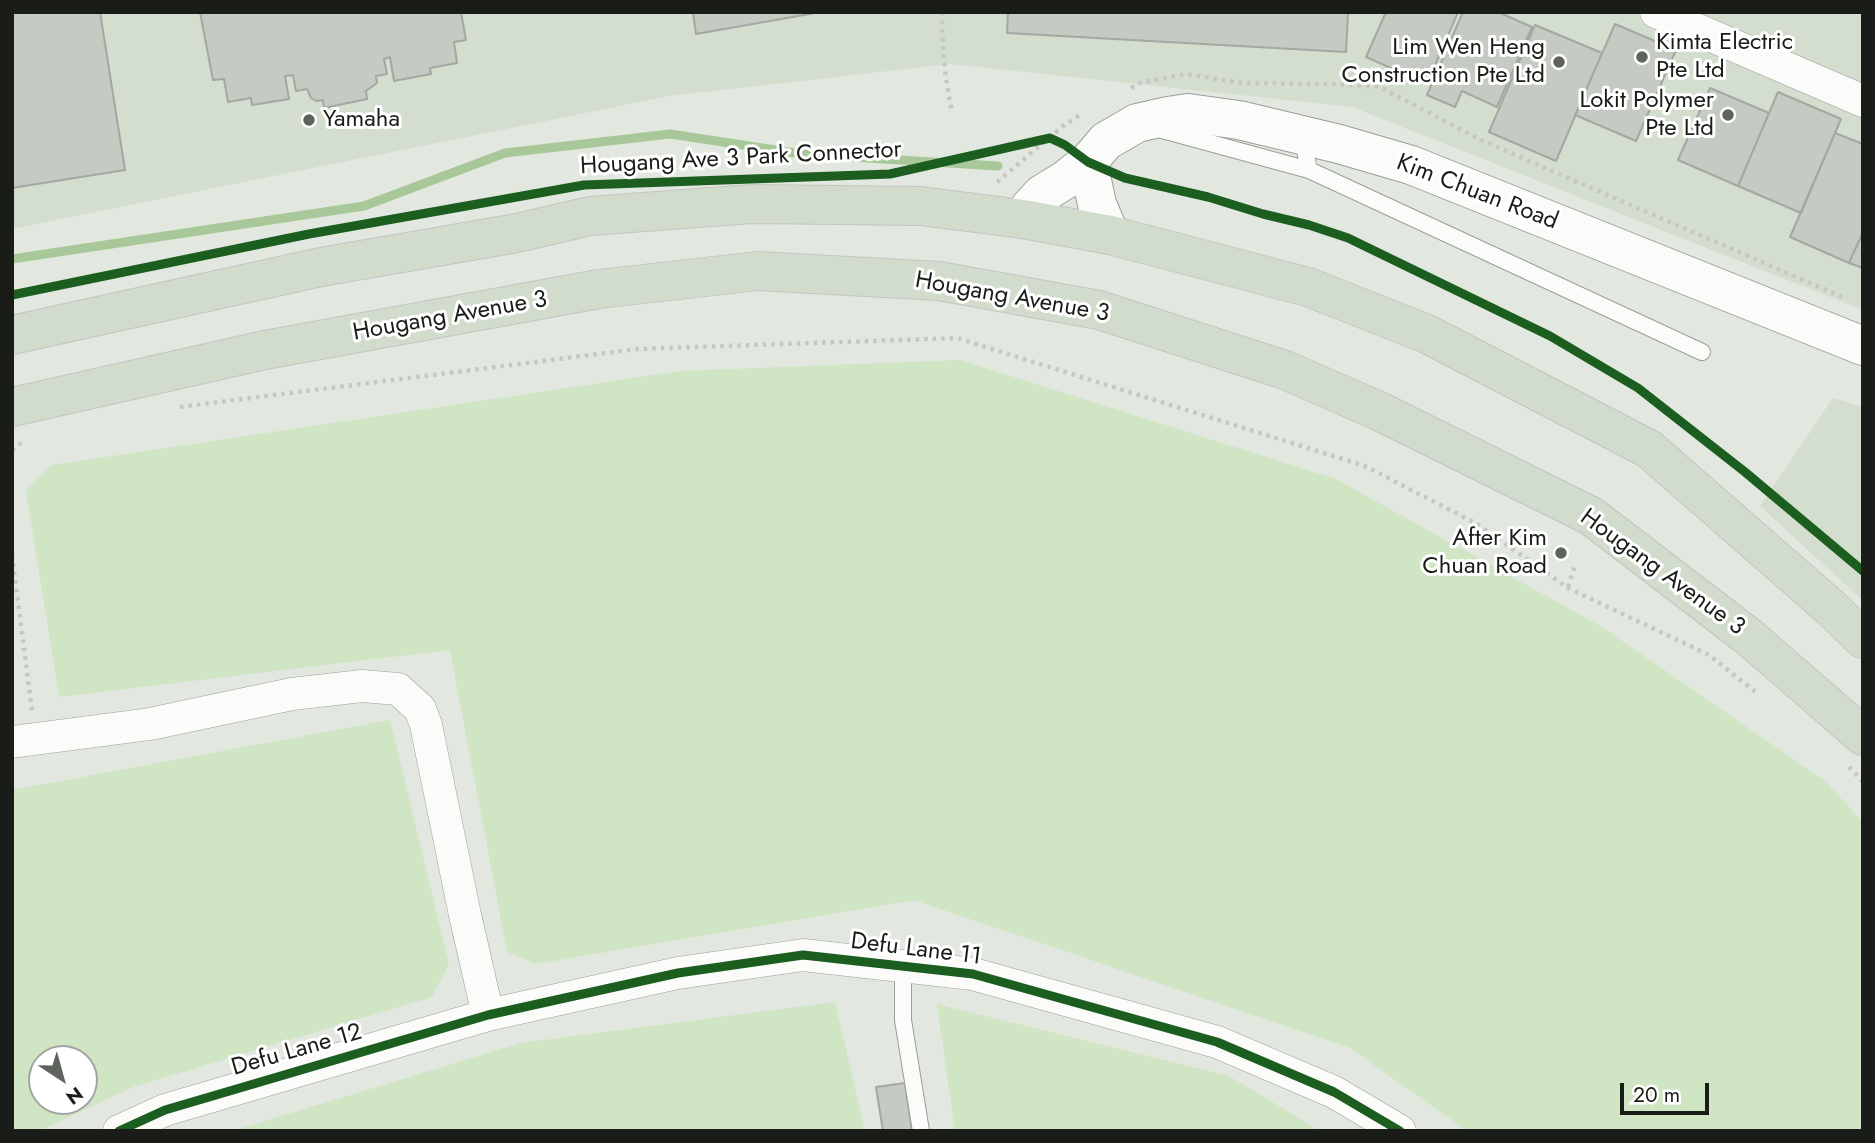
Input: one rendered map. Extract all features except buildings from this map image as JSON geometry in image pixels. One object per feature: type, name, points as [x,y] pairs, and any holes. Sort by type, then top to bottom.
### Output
[{"type":"highway","points":[[12,335],[321,267],[517,233],[590,216],[751,204],[920,206],[1023,219],[1110,235],[1308,286],[1427,334],[1648,449],[1863,639]]},
{"type":"highway","name":"Hougang Avenue 3","points":[[21,411],[265,350],[599,289],[758,271],[939,281],[1099,310],[1285,370],[1378,411],[1591,516],[1749,637],[1854,749]]},
{"type":"main road","name":"Kim Chuan Road","points":[[1023,219],[1042,194],[1088,162],[1106,141],[1137,123],[1188,113],[1239,120],[1308,153],[1339,144],[1411,165],[1863,346]]},
{"type":"main road","points":[[1088,162],[1097,204],[1110,235]]},
{"type":"street","points":[[1656,12],[1710,23],[1863,101]]},
{"type":"street","points":[[24,741],[150,724],[292,694],[362,687],[398,689],[420,709],[426,724],[488,1015]]},
{"type":"street","name":"Defu Lane 11","points":[[488,1015],[678,973],[803,955],[973,974],[1217,1042],[1334,1092],[1401,1131]]},
{"type":"street","name":"Defu Lane 12","points":[[119,1131],[164,1110],[488,1015]]},
{"type":"lane","points":[[1308,153],[1702,352]]},
{"type":"lane","points":[[902,966],[903,1020],[921,1131]]},
{"type":"path","points":[[942,12],[944,69],[952,113]]},
{"type":"path","points":[[1025,143],[1050,138],[1088,162]]},
{"type":"path","points":[[177,407],[637,349],[957,338],[1365,466],[1477,524],[1568,588],[1709,654],[1761,696]]},
{"type":"path","points":[[13,448],[21,411]]},
{"type":"path","points":[[12,555],[24,741]]},
{"type":"path","points":[[1568,588],[1575,565]]},
{"type":"path","points":[[1854,749],[1863,782]]},
{"type":"shaded area","points":[[12,12],[1863,12],[1863,310],[1352,107],[950,64],[669,96],[12,229]]},
{"type":"shaded area","points":[[1833,398],[1863,407],[1863,601],[1760,506]]},
{"type":"green space","points":[[960,360],[1336,479],[1602,627],[1825,781],[1863,822],[1863,1131],[1467,1131],[1350,1048],[914,900],[536,964],[507,952],[450,650],[59,697],[26,491],[52,465],[680,371]]},
{"type":"green space","points":[[390,720],[449,964],[432,997],[133,1087],[98,1103],[98,1045],[28,1045],[28,1115],[73,1115],[39,1131],[12,1131],[12,790]]},
{"type":"green space","points":[[835,1002],[865,1131],[232,1131],[521,1043]]},
{"type":"green space","points":[[937,1004],[1229,1076],[1320,1131],[955,1131]]},
{"type":"waterway","points":[[12,259],[364,206],[505,153],[670,134],[802,154],[998,166]]},
{"type":"cycle path","name":"Hougang Ave 3 Park Connector","points":[[12,295],[309,234],[584,185],[890,174],[1050,138],[1088,162],[1125,178],[1208,197],[1348,238],[1550,336],[1638,388],[1745,472],[1863,571]]},
{"type":"cycle path","points":[[119,1131],[165,1110],[488,1015],[678,973],[803,955],[973,974],[1217,1042],[1334,1092],[1400,1131]]},
{"type":"place","name":"Kimta Electric Pte Ltd","points":[[1642,57]]},
{"type":"place","name":"Lim Wen Heng Construction Pte Ltd","points":[[1559,62]]},
{"type":"place","name":"Lokit Polymer Pte Ltd","points":[[1728,115]]},
{"type":"place","name":"Yamaha","points":[[309,120]]},
{"type":"place","name":"After Kim Chuan Road","points":[[1561,553]]}]
